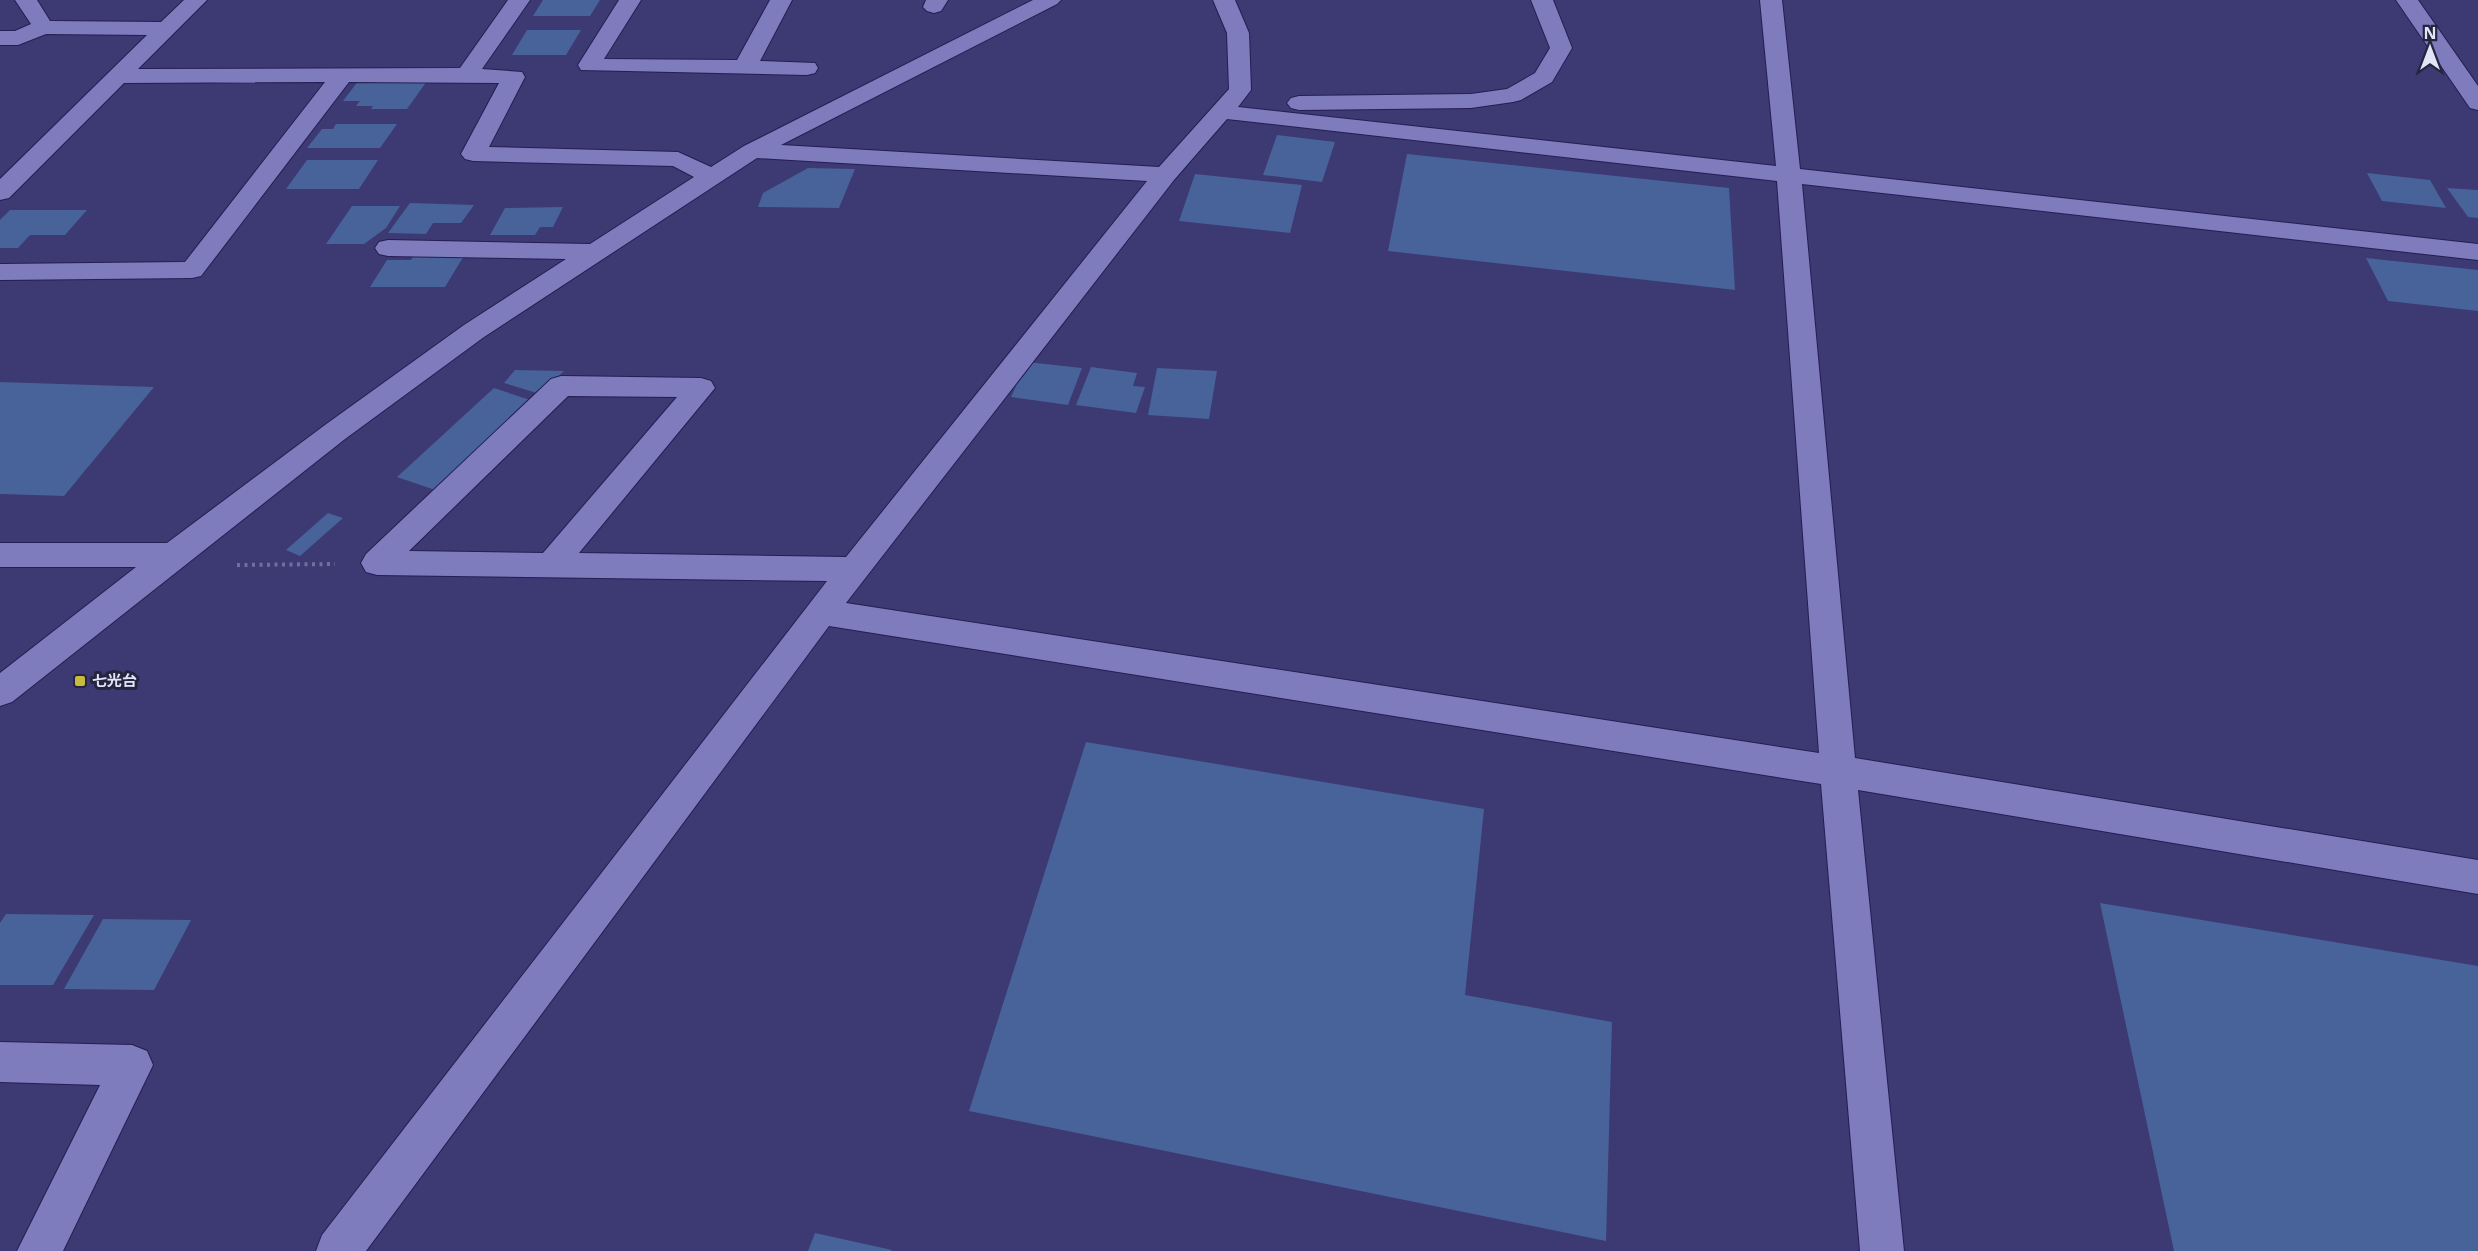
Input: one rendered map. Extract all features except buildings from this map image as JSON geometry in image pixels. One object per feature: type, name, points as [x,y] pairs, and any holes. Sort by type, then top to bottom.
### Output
[{"type":"street","points":[[26,0],[43,27]]},
{"type":"street","points":[[0,193],[195,0]]},
{"type":"street","points":[[467,75],[519,0]]},
{"type":"street","points":[[630,0],[589,65],[807,68]]},
{"type":"street","points":[[745,67],[782,0]]},
{"type":"street","points":[[0,692],[335,432],[474,331],[752,151],[954,46],[1050,0]]},
{"type":"street","points":[[338,1251],[821,612],[1165,175],[1240,90],[1238,33],[1224,0]]},
{"type":"street","points":[[1222,112],[1294,104],[1471,100],[1513,95],[1544,77],[1561,48],[1542,0]]},
{"type":"street","points":[[1771,0],[1789,177],[1838,771],[1882,1251]]},
{"type":"street","points":[[2407,0],[2478,103]]},
{"type":"street","points":[[0,38],[18,38],[43,27],[165,29]]},
{"type":"street","points":[[2446,57],[2478,60]]},
{"type":"street","points":[[118,76],[467,75],[514,77],[473,154],[678,159],[712,177]]},
{"type":"street","points":[[0,272],[192,270],[342,76]]},
{"type":"street","points":[[1222,112],[2478,252]]},
{"type":"street","points":[[752,151],[1165,175]]},
{"type":"street","points":[[388,248],[596,252]]},
{"type":"street","points":[[551,565],[701,388],[561,386],[377,563],[856,569]]},
{"type":"street","points":[[0,555],[174,555]]},
{"type":"street","points":[[821,612],[1838,771],[2478,878]]},
{"type":"street","points":[[0,1062],[132,1065],[39,1251]]},
{"type":"path","points":[[234,565],[287,565]]},
{"type":"place","name":"七光台","points":[[80,681]]}]
